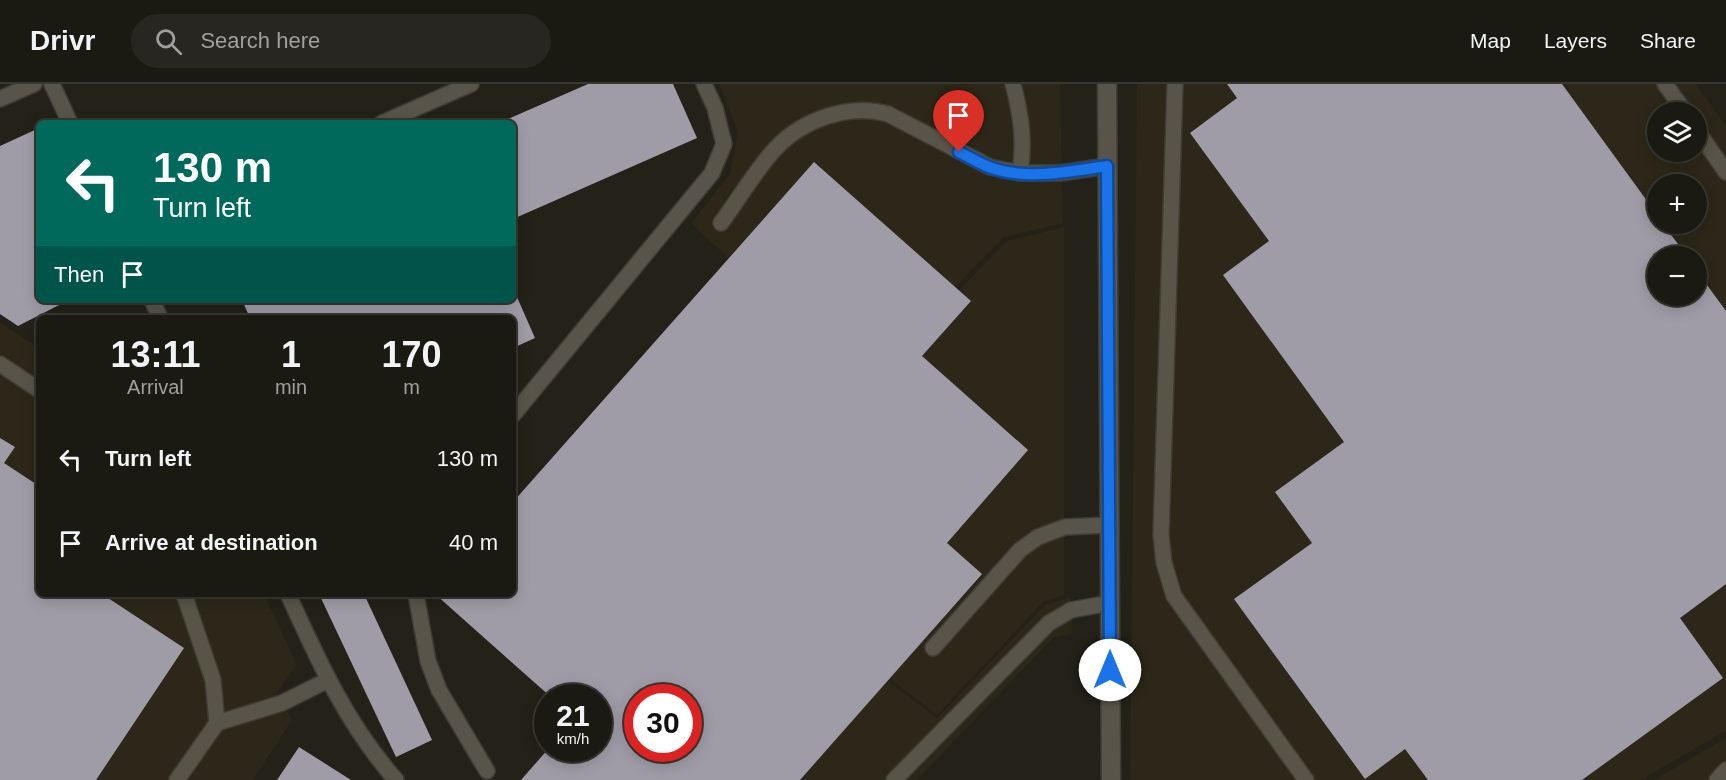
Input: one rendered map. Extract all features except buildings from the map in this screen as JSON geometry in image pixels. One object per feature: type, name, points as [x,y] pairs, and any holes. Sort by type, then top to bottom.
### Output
[{"type":"street","points":[[1107,84],[1111,780]]},
{"type":"lane","points":[[0,99],[34,84]]},
{"type":"lane","points":[[52,84],[69,120]]},
{"type":"lane","points":[[389,120],[471,84]]},
{"type":"lane","points":[[516,411],[712,172],[724,144],[715,108],[704,84]]},
{"type":"lane","points":[[1013,84],[1022,117],[1024,146],[1020,173]]},
{"type":"lane","points":[[1175,84],[1161,534],[1164,563],[1174,596],[1306,780]]},
{"type":"lane","points":[[1665,84],[1678,102]]},
{"type":"lane","points":[[721,223],[784,141],[827,116],[849,111],[870,109],[888,114],[990,167],[1020,173],[1060,173],[1107,166]]},
{"type":"lane","points":[[1707,145],[1726,172]]},
{"type":"lane","points":[[0,364],[36,388]]},
{"type":"lane","points":[[933,648],[1020,550],[1038,537],[1065,527],[1109,525]]},
{"type":"lane","points":[[185,597],[213,680],[218,723]]},
{"type":"lane","points":[[289,597],[328,680],[360,735],[396,780]]},
{"type":"lane","points":[[417,597],[428,661],[439,690],[487,771]]},
{"type":"lane","points":[[894,780],[1049,623],[1071,610],[1110,603]]},
{"type":"lane","points":[[177,780],[218,723],[282,704],[328,680]]},
{"type":"lane","points":[[1717,780],[1726,770]]},
{"type":"shaded area","points":[[719,84],[1060,84],[1063,223],[1004,237],[955,287],[814,162],[728,258],[691,223],[730,174],[738,131]]},
{"type":"shaded area","points":[[1137,84],[1696,84],[1726,126],[1726,731],[1641,780],[1130,780]]},
{"type":"shaded area","points":[[1064,227],[1064,595],[1043,602],[937,715],[890,679],[750,546],[971,301],[959,290],[1007,241]]},
{"type":"shaded area","points":[[0,322],[36,347],[36,597],[265,597],[297,665],[277,693],[292,720],[253,780],[0,780]]},
{"type":"shaded area","points":[[748,548],[888,681],[937,718],[1045,605],[1071,597],[1072,634],[1054,637],[917,780],[521,780],[537,762],[612,762],[612,729],[624,713],[624,762],[702,762],[702,684],[646,684]]},
{"type":"shaded area","points":[[1726,738],[1726,780],[1654,780]]},
{"type":"route","points":[[959,152],[990,167],[1020,173],[1060,173],[1107,166],[1110,670]]}]
